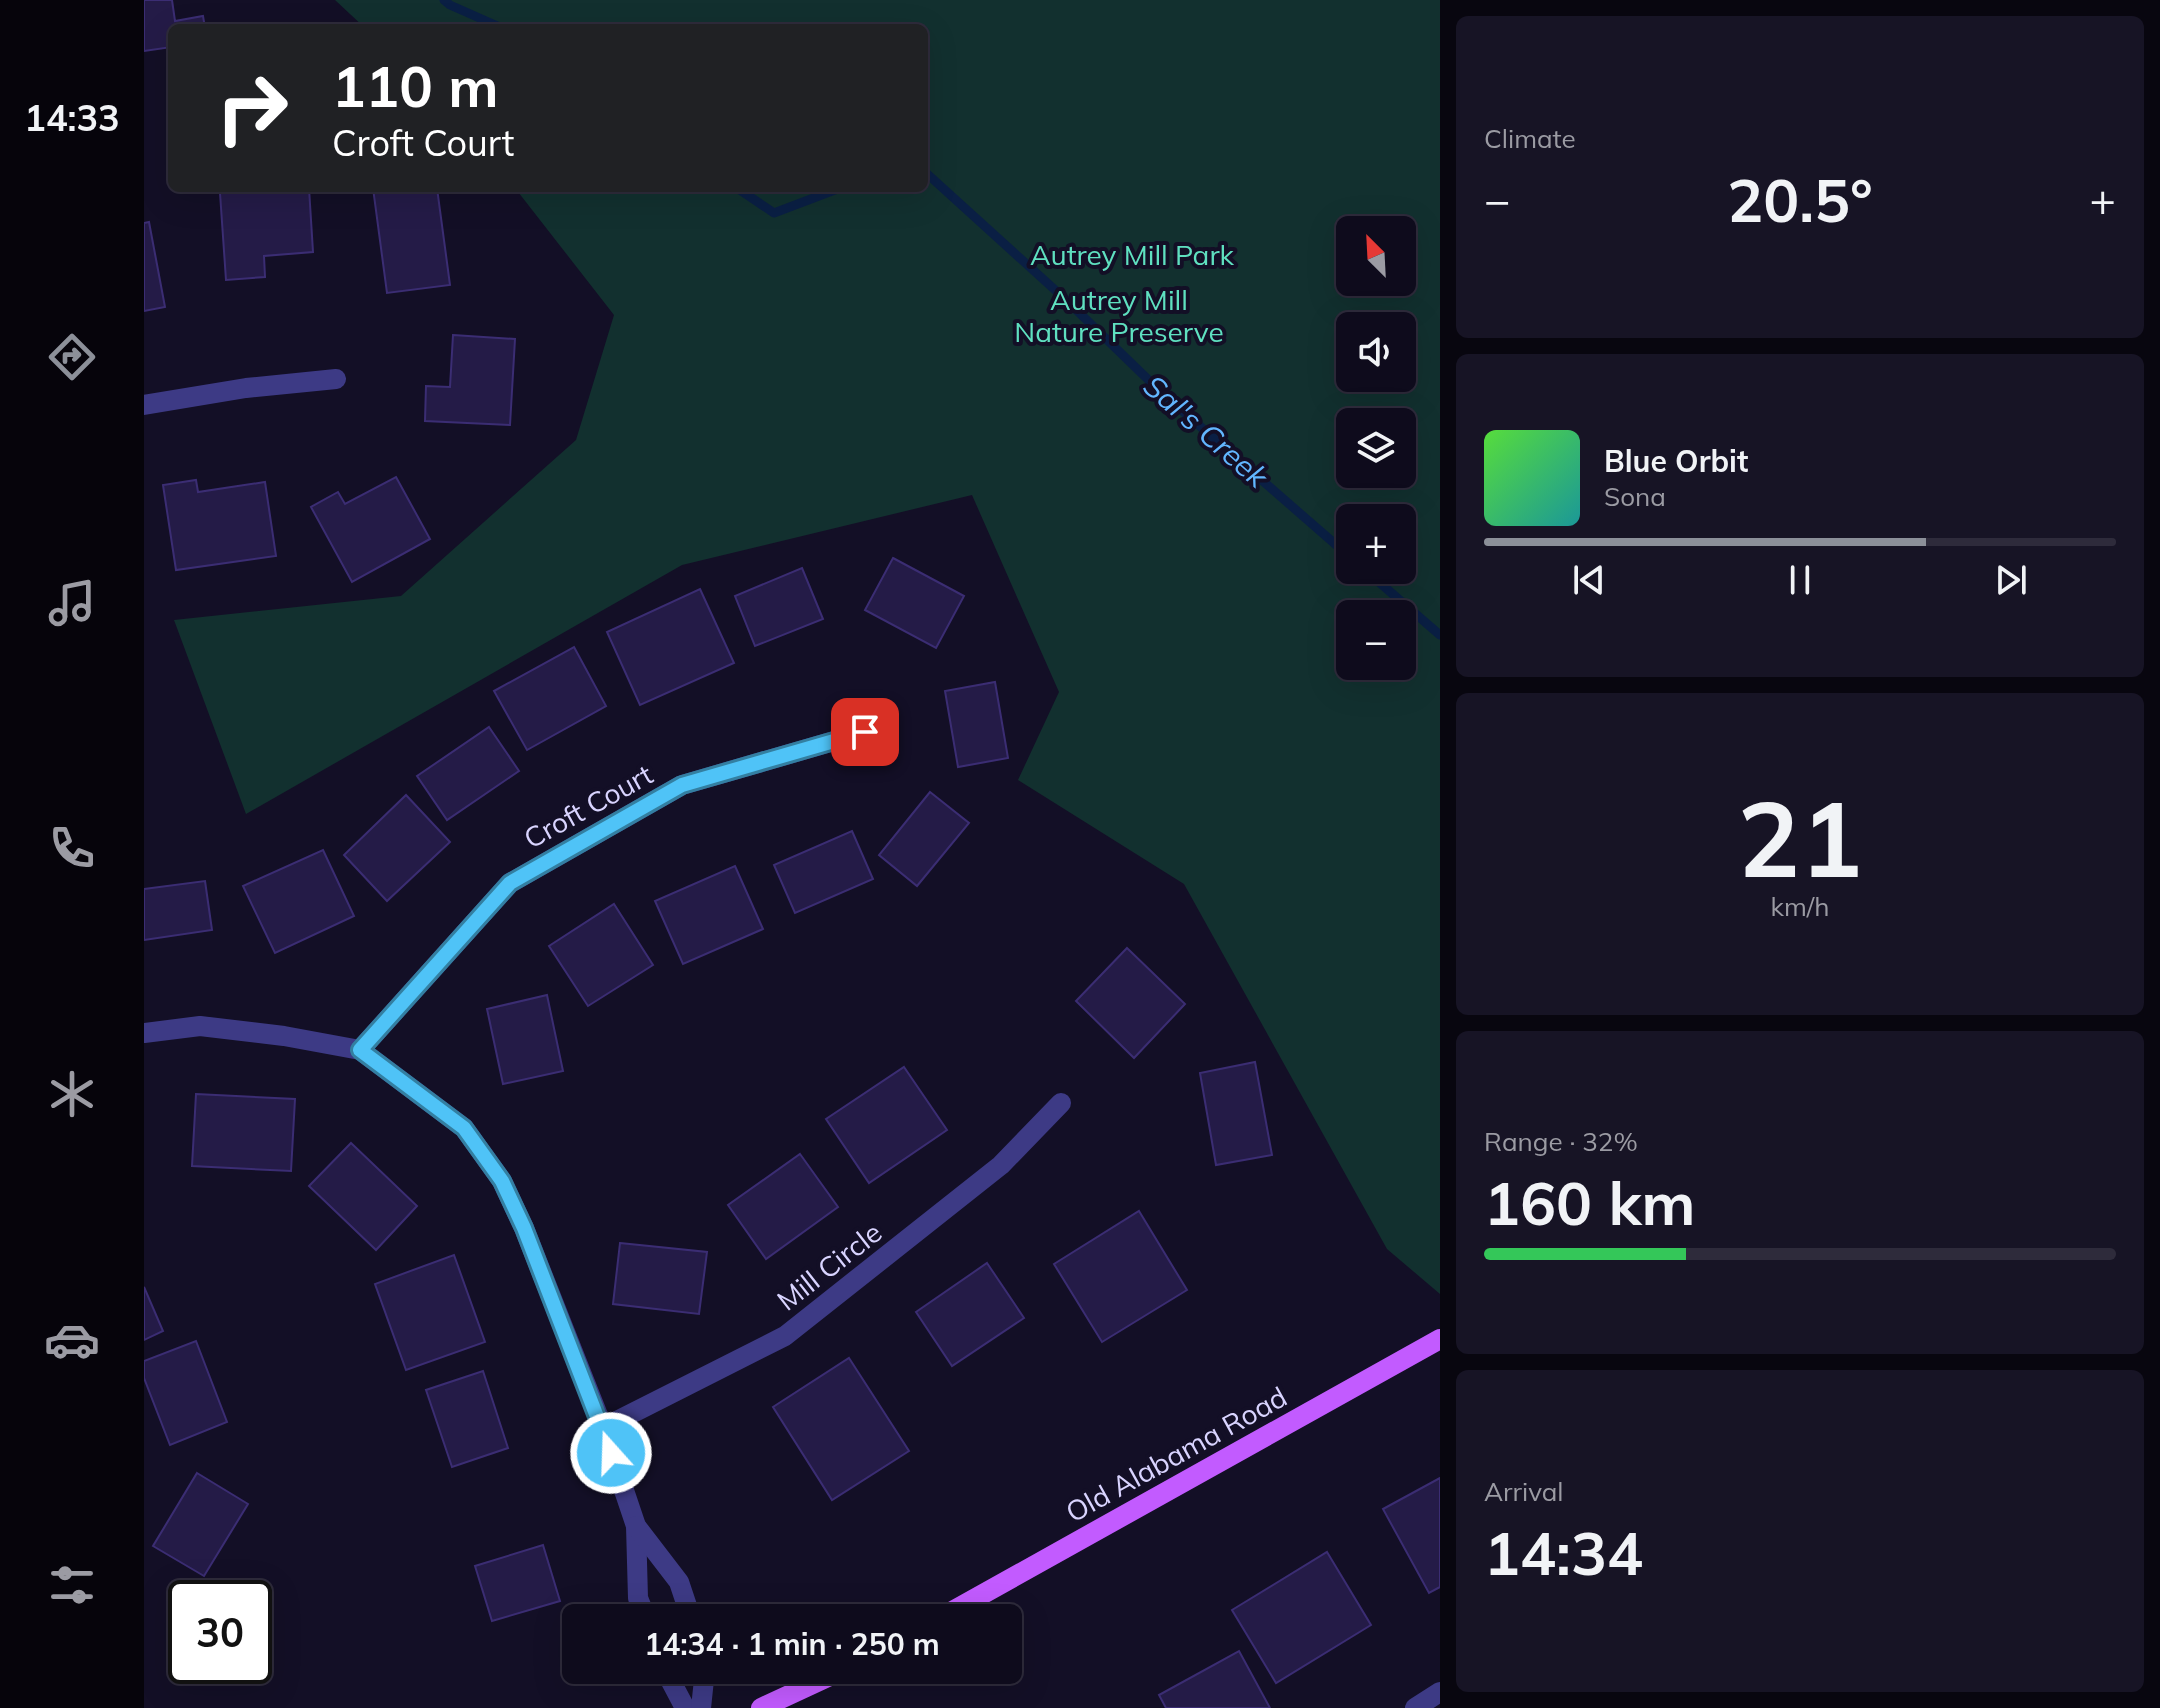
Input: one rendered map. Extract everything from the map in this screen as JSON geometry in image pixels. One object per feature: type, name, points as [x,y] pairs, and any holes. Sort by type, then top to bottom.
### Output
[{"type":"main road","name":"Old Alabama Road","points":[[965,1604],[1440,1339]]},
{"type":"main road","points":[[761,1708],[813,1684]]},
{"type":"street","points":[[144,405],[246,388],[336,379]]},
{"type":"street","name":"Croft Court","points":[[360,1050],[510,883],[682,785],[865,732]]},
{"type":"street","points":[[144,1033],[200,1026],[284,1036],[360,1050],[464,1128],[502,1181],[524,1228],[603,1428],[636,1526],[640,1604]]},
{"type":"street","name":"Mill Circle","points":[[603,1428],[785,1336],[1001,1165],[1061,1103]]},
{"type":"street","points":[[636,1526],[679,1582],[686,1604]]},
{"type":"street","points":[[672,1684],[685,1708]]},
{"type":"street","points":[[701,1708],[704,1684]]},
{"type":"street","points":[[1415,1708],[1440,1692]]},
{"type":"green space","name":"Autrey Mill Nature Preserve","points":[[335,0],[1440,0],[1440,1294],[1387,1249],[1184,884],[1018,780],[1059,692],[972,495],[682,565],[246,814],[174,620],[401,596],[576,440],[614,315],[518,192],[928,192],[928,24],[361,24]]},
{"type":"building","points":[[144,0],[172,0],[175,21],[203,16],[204,24],[168,24],[168,48],[144,51]]},
{"type":"building","points":[[309,192],[313,252],[264,256],[265,277],[226,280],[220,193]]},
{"type":"building","points":[[374,192],[438,192],[450,285],[387,293]]},
{"type":"building","points":[[149,222],[165,307],[144,311],[144,223]]},
{"type":"building","points":[[453,335],[515,339],[510,425],[425,421],[426,386],[450,387]]},
{"type":"building","points":[[396,477],[430,539],[352,582],[311,507],[338,492],[345,504]]},
{"type":"building","points":[[196,480],[198,492],[265,482],[276,556],[176,570],[163,485]]},
{"type":"building","points":[[893,558],[964,596],[936,648],[865,610]]},
{"type":"building","points":[[802,568],[823,619],[755,646],[735,596]]},
{"type":"building","points":[[700,589],[734,663],[640,705],[607,632]]},
{"type":"building","points":[[574,647],[606,706],[527,750],[494,691]]},
{"type":"building","points":[[995,682],[1008,758],[958,767],[945,691]]},
{"type":"building","points":[[489,727],[519,771],[447,820],[417,776]]},
{"type":"building","points":[[930,792],[969,823],[917,886],[879,855]]},
{"type":"building","points":[[406,795],[450,842],[387,901],[344,855]]},
{"type":"building","points":[[852,831],[873,879],[795,913],[774,865]]},
{"type":"building","points":[[323,850],[354,916],[275,953],[243,886]]},
{"type":"building","points":[[735,866],[763,929],[683,964],[655,901]]},
{"type":"building","points":[[205,881],[212,930],[144,940],[144,889]]},
{"type":"building","points":[[614,904],[653,965],[588,1006],[549,946]]},
{"type":"building","points":[[1127,948],[1185,1004],[1134,1058],[1076,1001]]},
{"type":"building","points":[[547,995],[563,1071],[503,1084],[487,1009]]},
{"type":"building","points":[[1255,1062],[1272,1155],[1216,1165],[1200,1073]]},
{"type":"building","points":[[904,1067],[947,1130],[869,1183],[826,1119]]},
{"type":"building","points":[[196,1094],[295,1099],[291,1171],[192,1166]]},
{"type":"building","points":[[351,1143],[417,1206],[376,1250],[309,1186]]},
{"type":"building","points":[[800,1154],[838,1207],[766,1259],[728,1205]]},
{"type":"building","points":[[1139,1211],[1187,1290],[1102,1342],[1054,1264]]},
{"type":"building","points":[[620,1243],[707,1252],[699,1314],[613,1304]]},
{"type":"building","points":[[454,1255],[485,1342],[406,1370],[375,1284]]},
{"type":"building","points":[[987,1263],[1024,1318],[952,1366],[916,1312]]},
{"type":"building","points":[[144,1287],[163,1331],[144,1340]]},
{"type":"building","points":[[196,1341],[227,1422],[170,1445],[144,1378],[144,1361]]},
{"type":"building","points":[[849,1358],[909,1451],[832,1500],[773,1407]]},
{"type":"building","points":[[483,1371],[508,1448],[452,1467],[426,1390]]},
{"type":"building","points":[[197,1473],[248,1504],[204,1576],[153,1546]]},
{"type":"building","points":[[1440,1478],[1440,1587],[1429,1593],[1383,1509]]},
{"type":"building","points":[[543,1545],[560,1601],[492,1621],[475,1566]]},
{"type":"building","points":[[1327,1552],[1371,1625],[1276,1683],[1232,1610]]},
{"type":"building","points":[[1239,1651],[1270,1708],[1166,1708],[1159,1695]]},
{"type":"waterway","name":"Sal's Creek","points":[[444,0],[493,24]]},
{"type":"waterway","name":"Sal's Creek","points":[[928,175],[1065,299],[1163,394],[1336,545]]},
{"type":"waterway","name":"Sal's Creek","points":[[743,192],[774,213],[829,192]]},
{"type":"waterway","name":"Sal's Creek","points":[[1381,584],[1440,635]]},
{"type":"route","points":[[611,1453],[524,1228],[502,1181],[464,1128],[360,1050],[510,883],[682,785],[865,732]]},
{"type":"park label","name":"Autrey Mill Park","points":[[1132,254]]}]
